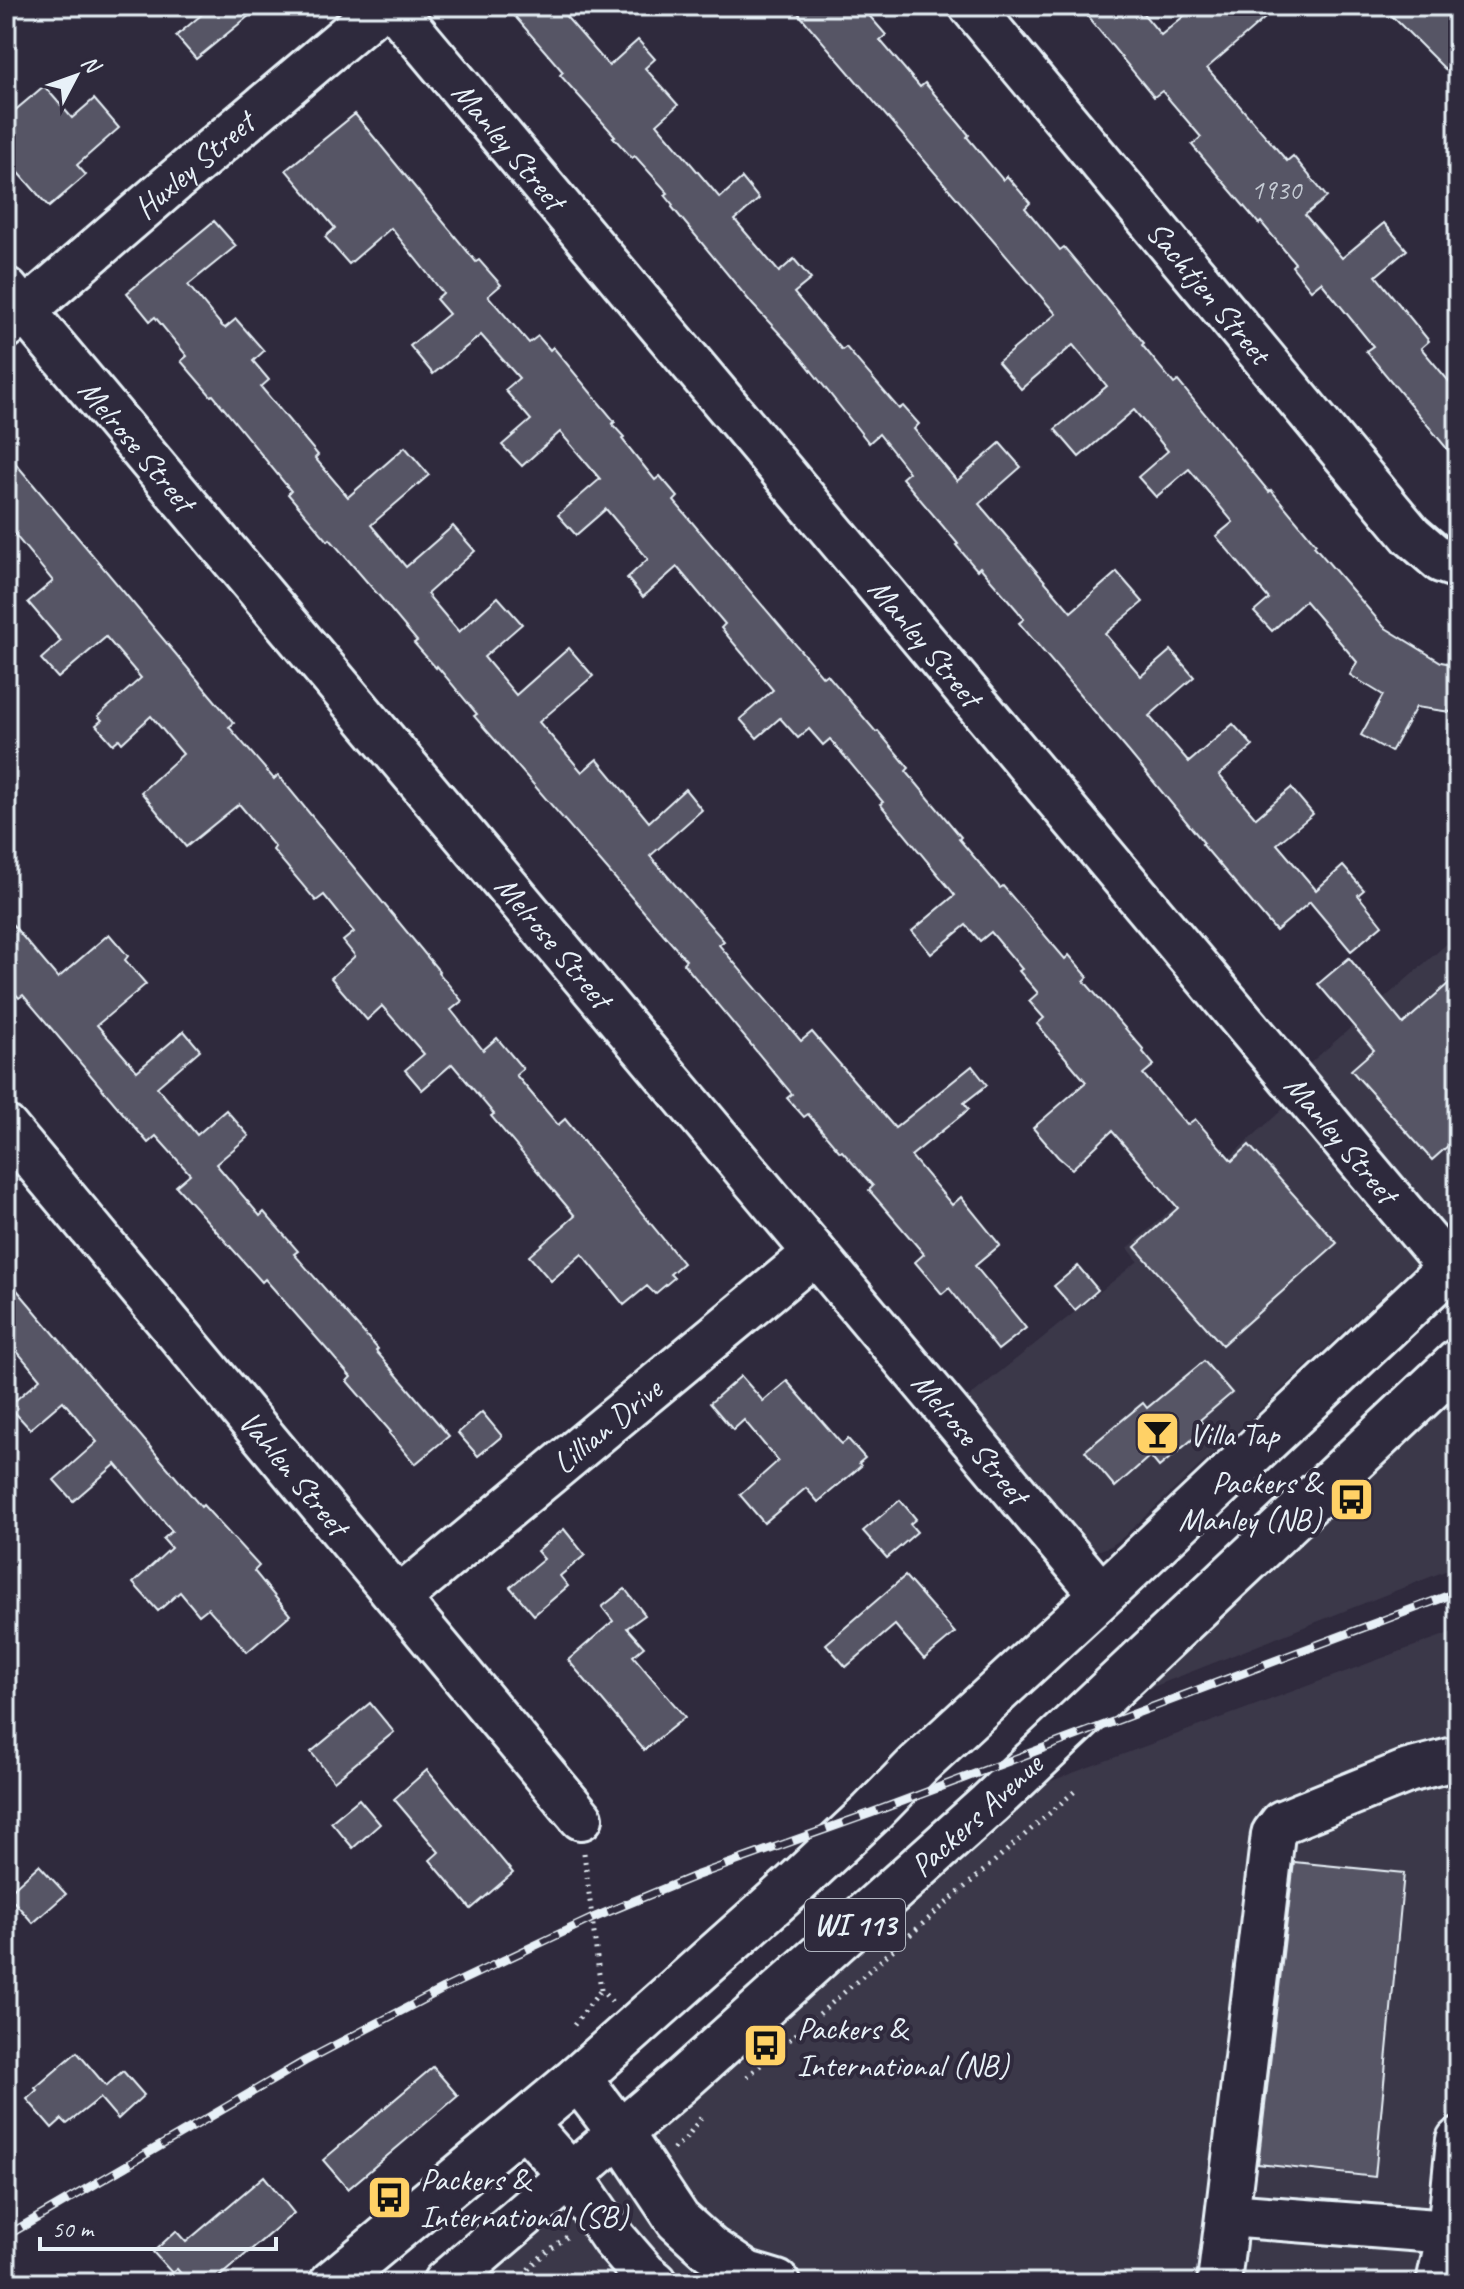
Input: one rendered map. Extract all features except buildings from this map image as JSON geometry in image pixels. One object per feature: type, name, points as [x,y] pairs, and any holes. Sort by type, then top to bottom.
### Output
[{"type":"main road","name":"WI 113","points":[[332,2283],[578,2078],[792,1887],[919,1764],[1455,1269]]},
{"type":"main road","name":"Packers Avenue","points":[[445,2283],[682,2080],[1011,1784],[1458,1362]]},
{"type":"main road","points":[[578,2078],[620,2133],[678,2220],[710,2249],[747,2274],[777,2283]]},
{"type":"main road","points":[[524,2123],[571,2176],[614,2239],[655,2283]]},
{"type":"street","name":"Huxley Street","points":[[12,309],[177,179],[382,6]]},
{"type":"street","name":"Manley Street","points":[[392,6],[1455,1269]]},
{"type":"street","name":"Sachtjen Street","points":[[971,6],[1411,535],[1441,561],[1458,567]]},
{"type":"street","name":"Melrose Street","points":[[12,309],[1102,1595]]},
{"type":"street","name":"Vahlen Street","points":[[6,1127],[581,1818]]},
{"type":"street","name":"Lillian Drive","points":[[399,1598],[815,1253]]},
{"type":"street","points":[[1219,2283],[1273,1834],[1282,1822],[1408,1771],[1458,1758]]},
{"type":"street","points":[[1438,2283],[1449,2232],[1458,2140]]},
{"type":"street","points":[[1228,2215],[1449,2232]]},
{"type":"path","points":[[742,2081],[1075,1791]]},
{"type":"path","points":[[574,2025],[601,1990],[581,1818]]},
{"type":"path","points":[[686,2138],[707,2111]]},
{"type":"path","points":[[520,2283],[534,2264],[568,2235]]},
{"type":"shaded area","points":[[1458,934],[1458,1225],[1121,1539],[1100,1550],[1080,1547],[959,1405],[1138,1261],[1128,1248],[1311,1084],[1300,1072]]},
{"type":"shaded area","points":[[1458,1362],[1458,1566],[1087,1713]]},
{"type":"shaded area","points":[[1458,1630],[1458,2283],[445,2283],[989,1804]]},
{"type":"railway","points":[[6,2236],[305,2061],[443,1989],[593,1918],[695,1876],[1458,1592]]},
{"type":"place","name":"Villa Tap","points":[[1158,1434]]},
{"type":"place","name":"Packers & Manley (NB)","points":[[1352,1500]]},
{"type":"place","name":"Packers & International (NB)","points":[[766,2046]]},
{"type":"place","name":"Packers & International (SB)","points":[[389,2197]]}]
